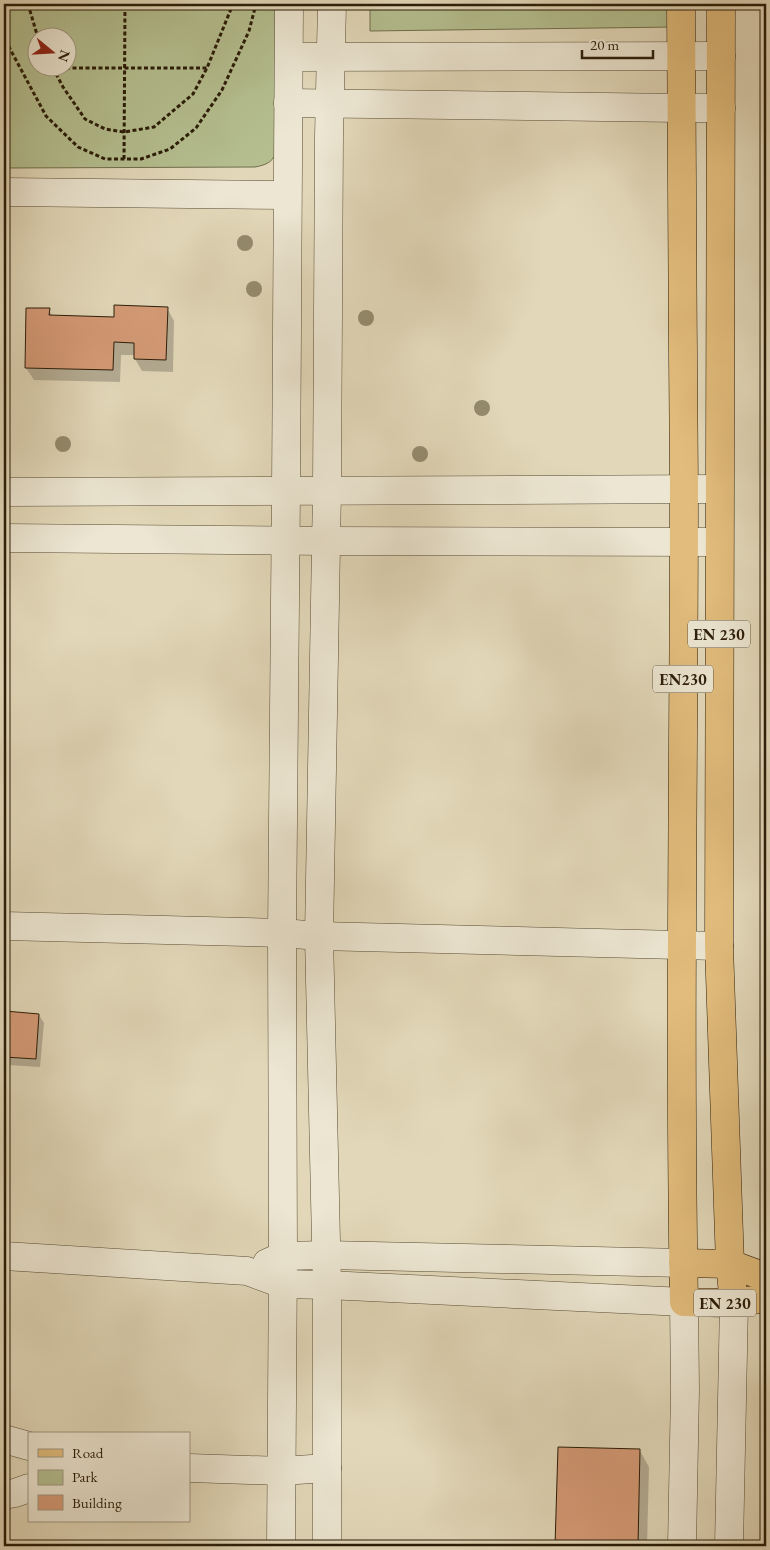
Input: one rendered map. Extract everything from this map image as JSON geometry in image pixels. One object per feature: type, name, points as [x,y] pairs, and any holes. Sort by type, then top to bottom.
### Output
[{"type":"main road","name":"EN 230","points":[[721,4],[719,946],[730,1264]]},
{"type":"main road","points":[[672,6],[681,55]]},
{"type":"main road","name":"EN230","points":[[681,55],[684,489],[682,946],[684,1302]]},
{"type":"main road","name":"EN 230","points":[[683,1263],[730,1264],[766,1277]]},
{"type":"main road","points":[[730,1264],[734,1303]]},
{"type":"main road","name":"EN 230","points":[[684,1302],[734,1303],[766,1298]]},
{"type":"street","points":[[281,1546],[283,1256],[282,934],[289,4]]},
{"type":"street","points":[[327,1546],[327,1285],[318,936],[327,490],[332,4]]},
{"type":"street","points":[[289,57],[721,56]]},
{"type":"street","points":[[288,103],[721,108]]},
{"type":"street","points":[[4,192],[287,195]]},
{"type":"street","points":[[4,492],[719,489]]},
{"type":"street","points":[[4,538],[719,542]]},
{"type":"street","points":[[4,926],[719,946]]},
{"type":"street","points":[[247,1271],[283,1256],[326,1255],[683,1263]]},
{"type":"street","points":[[4,1256],[247,1271],[282,1284],[684,1302],[685,1390],[682,1546]]},
{"type":"street","points":[[729,1546],[734,1303]]},
{"type":"street","points":[[4,1439],[28,1446]]},
{"type":"street","points":[[190,1468],[282,1471],[327,1468]]},
{"type":"street","points":[[4,1495],[28,1488]]},
{"type":"path","points":[[28,4],[35,28]]},
{"type":"path","points":[[124,159],[125,4]]},
{"type":"path","points":[[58,78],[85,119],[105,129],[124,132],[154,127],[193,94],[207,68],[233,4]]},
{"type":"path","points":[[4,27],[9,47],[46,116],[78,147],[105,159],[141,159],[170,149],[196,128],[222,90],[249,31],[256,4]]},
{"type":"path","points":[[384,4],[384,6],[672,6]]},
{"type":"path","points":[[78,68],[207,68]]},
{"type":"green space","points":[[4,4],[278,4],[276,153],[268,163],[255,167],[4,168]]},
{"type":"green space","points":[[370,4],[674,4],[674,27],[370,31]]},
{"type":"building","points":[[114,305],[168,307],[166,360],[134,359],[134,343],[114,342],[113,370],[25,368],[26,308],[50,308],[49,315],[114,317]]},
{"type":"building","points":[[5,1011],[39,1014],[36,1059],[4,1057]]},
{"type":"building","points":[[558,1447],[640,1449],[638,1546],[555,1546]]}]
